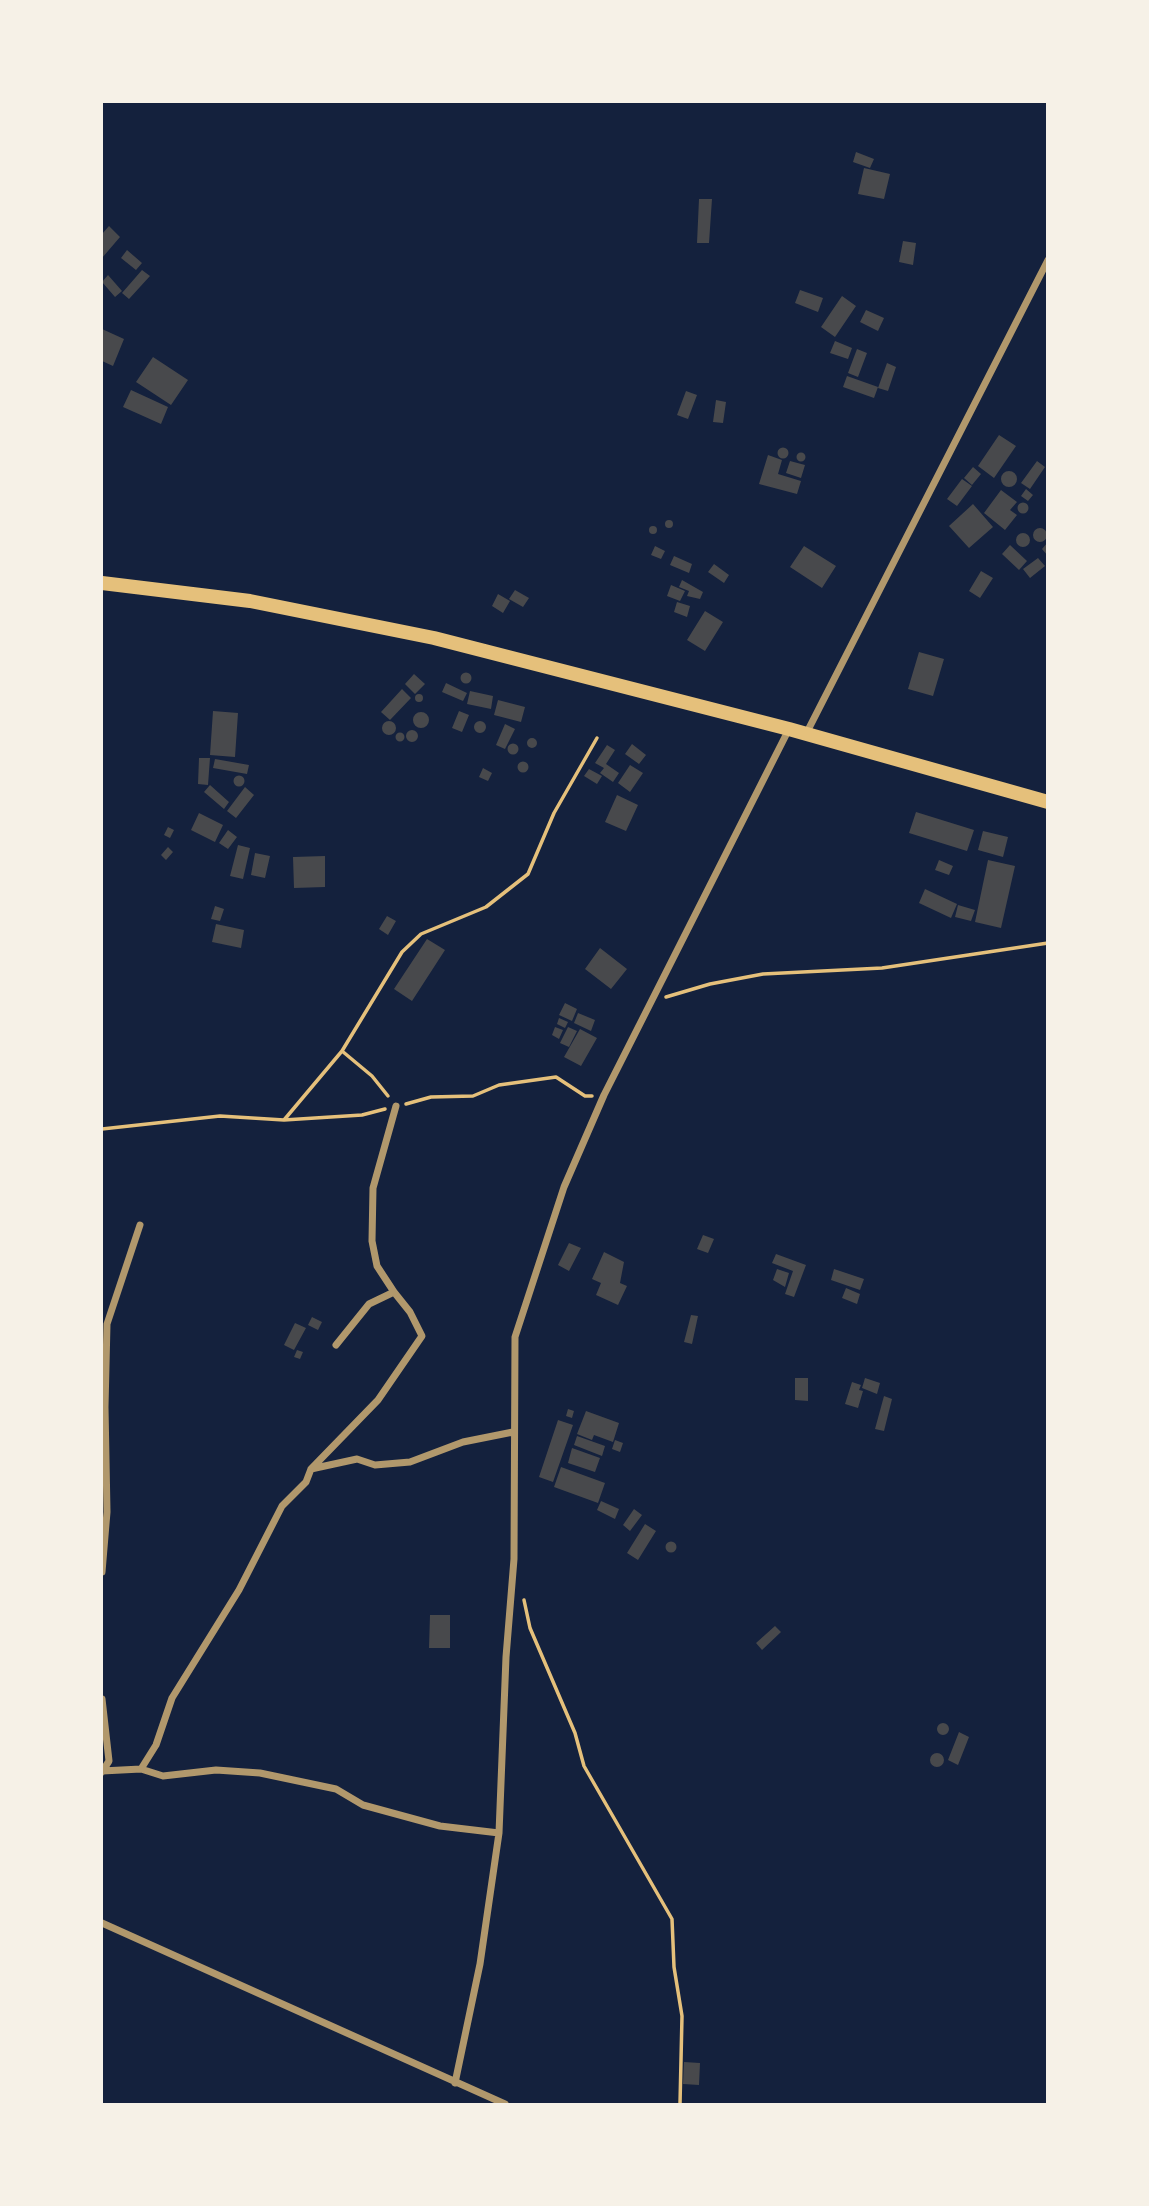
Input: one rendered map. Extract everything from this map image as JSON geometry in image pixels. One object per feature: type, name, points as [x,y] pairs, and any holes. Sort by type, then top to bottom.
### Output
[{"type":"highway","points":[[102,583],[250,601],[434,638],[789,729],[1048,802]]},
{"type":"street","points":[[805,734],[1048,260]]},
{"type":"street","points":[[455,2083],[480,1964],[499,1833],[506,1657],[514,1559],[515,1337],[564,1187],[604,1095],[789,729]]},
{"type":"street","points":[[141,1769],[156,1745],[172,1698],[239,1590],[282,1506],[306,1482],[311,1469],[378,1400],[422,1336],[410,1312],[377,1266],[372,1241],[373,1188],[396,1106]]},
{"type":"street","points":[[102,1572],[107,1512],[104,1407],[107,1324],[141,1225]]},
{"type":"street","points":[[335,1345],[369,1304],[394,1292]]},
{"type":"street","points":[[311,1469],[357,1459],[375,1465],[410,1462],[463,1442],[513,1432]]},
{"type":"street","points":[[102,1699],[109,1761],[102,1772]]},
{"type":"street","points":[[102,1772],[141,1769],[163,1776],[216,1770],[260,1773],[337,1789],[363,1805],[440,1826],[499,1833]]},
{"type":"street","points":[[102,1923],[505,2105]]},
{"type":"path","points":[[284,1119],[342,1051],[402,952],[421,934],[486,907],[528,874],[554,813],[597,738]]},
{"type":"path","points":[[650,1002],[710,984],[763,974],[882,968],[1048,943]]},
{"type":"path","points":[[342,1051],[372,1076],[396,1106]]},
{"type":"path","points":[[102,1129],[220,1116],[284,1119],[362,1115],[431,1097],[473,1096],[499,1085],[556,1077],[585,1096],[604,1095]]},
{"type":"path","points":[[522,1594],[530,1628],[575,1733],[584,1766],[672,1919],[674,1967],[682,2016],[680,2105]]},
{"type":"building","points":[[856,152],[874,159],[870,168],[853,162]]},
{"type":"building","points":[[864,168],[890,174],[884,199],[858,194]]},
{"type":"building","points":[[699,199],[712,199],[709,243],[697,243]]},
{"type":"building","points":[[109,226],[120,237],[102,258],[102,234]]},
{"type":"building","points":[[903,241],[916,243],[913,265],[899,262]]},
{"type":"building","points":[[127,250],[142,263],[136,270],[121,258]]},
{"type":"building","points":[[142,270],[150,276],[129,299],[122,293]]},
{"type":"building","points":[[108,275],[122,291],[115,297],[102,282]]},
{"type":"building","points":[[800,290],[823,298],[818,312],[795,303]]},
{"type":"building","points":[[842,296],[856,306],[835,337],[821,327]]},
{"type":"building","points":[[866,310],[884,318],[878,331],[860,322]]},
{"type":"building","points":[[102,329],[124,339],[113,366],[102,361]]},
{"type":"building","points":[[835,341],[852,348],[848,359],[830,353]]},
{"type":"building","points":[[857,349],[867,353],[858,377],[848,373]]},
{"type":"building","points":[[153,357],[188,380],[171,405],[136,382]]},
{"type":"building","points":[[887,363],[896,367],[888,391],[878,388]]},
{"type":"building","points":[[847,376],[878,387],[874,398],[843,387]]},
{"type":"building","points":[[131,390],[168,407],[161,424],[123,407]]},
{"type":"building","points":[[686,391],[697,395],[688,419],[677,415]]},
{"type":"building","points":[[716,400],[726,402],[723,423],[713,422]]},
{"type":"building","points":[[999,435],[1016,446],[994,478],[978,466]]},
{"type":"building","points":[[783,448],[787,449],[787,457],[783,458],[779,457],[778,453],[779,449]]},
{"type":"building","points":[[801,452],[806,457],[801,462],[796,457]]},
{"type":"building","points":[[768,455],[782,460],[778,474],[801,481],[797,494],[759,484]]},
{"type":"building","points":[[790,461],[805,465],[801,478],[786,473]]},
{"type":"building","points":[[1037,461],[1045,467],[1030,489],[1021,483]]},
{"type":"building","points":[[973,467],[981,474],[972,485],[964,478]]},
{"type":"building","points":[[1009,471],[1017,479],[1009,487],[1001,479]]},
{"type":"building","points":[[962,479],[972,486],[957,506],[947,499]]},
{"type":"building","points":[[1026,489],[1033,495],[1028,501],[1021,496]]},
{"type":"building","points":[[1001,490],[1017,502],[1010,510],[1017,515],[1005,530],[984,513]]},
{"type":"building","points":[[1023,502],[1029,508],[1023,514],[1017,508]]},
{"type":"building","points":[[973,504],[993,527],[969,548],[949,526]]},
{"type":"building","points":[[669,520],[673,524],[669,528],[665,524]]},
{"type":"building","points":[[653,526],[657,530],[653,534],[649,530]]},
{"type":"building","points":[[1037,528],[1043,528],[1047,535],[1043,542],[1037,542],[1033,538],[1033,532]]},
{"type":"building","points":[[1023,533],[1028,535],[1028,545],[1023,547],[1018,545],[1016,540],[1018,535]]},
{"type":"building","points":[[1048,542],[1048,556],[1042,549]]},
{"type":"building","points":[[1010,545],[1027,561],[1019,570],[1002,554]]},
{"type":"building","points":[[655,546],[665,551],[661,559],[651,555]]},
{"type":"building","points":[[804,546],[836,566],[822,588],[790,567]]},
{"type":"building","points":[[674,556],[692,564],[689,573],[670,565]]},
{"type":"building","points":[[1038,558],[1045,566],[1030,578],[1023,569]]},
{"type":"building","points":[[714,564],[729,575],[724,583],[708,572]]},
{"type":"building","points":[[981,571],[993,578],[980,598],[969,591]]},
{"type":"building","points":[[682,580],[703,592],[700,599],[687,596],[689,591],[679,587]]},
{"type":"building","points":[[671,585],[685,591],[680,601],[667,596]]},
{"type":"building","points":[[515,590],[529,598],[523,607],[509,599]]},
{"type":"building","points":[[498,594],[510,601],[503,613],[492,606]]},
{"type":"building","points":[[677,602],[690,606],[687,617],[674,612]]},
{"type":"building","points":[[705,611],[723,622],[705,651],[687,640]]},
{"type":"building","points":[[919,652],[944,659],[933,696],[908,689]]},
{"type":"building","points":[[466,673],[470,674],[470,682],[466,683],[462,682],[461,678],[462,674]]},
{"type":"building","points":[[414,674],[425,684],[415,694],[405,684]]},
{"type":"building","points":[[446,683],[467,693],[463,701],[442,692]]},
{"type":"building","points":[[402,689],[411,698],[390,720],[381,712]]},
{"type":"building","points":[[470,691],[493,696],[491,709],[467,704]]},
{"type":"building","points":[[419,694],[423,698],[419,702],[415,698]]},
{"type":"building","points":[[498,700],[525,707],[521,722],[494,715]]},
{"type":"building","points":[[213,711],[238,713],[235,757],[210,755]]},
{"type":"building","points":[[459,711],[469,715],[462,732],[452,728]]},
{"type":"building","points":[[421,712],[427,714],[427,726],[421,728],[415,726],[413,720],[415,714]]},
{"type":"building","points":[[389,721],[394,723],[394,733],[389,735],[384,733],[382,728],[384,723]]},
{"type":"building","points":[[480,721],[486,727],[480,733],[474,727]]},
{"type":"building","points":[[505,724],[515,729],[505,749],[496,745]]},
{"type":"building","points":[[412,730],[418,736],[412,742],[406,736]]},
{"type":"building","points":[[400,733],[404,737],[400,741],[396,737]]},
{"type":"building","points":[[532,738],[537,743],[532,748],[527,743]]},
{"type":"building","points":[[513,744],[517,745],[517,753],[513,754],[509,753],[508,749],[509,745]]},
{"type":"building","points":[[632,744],[646,755],[639,764],[625,754]]},
{"type":"building","points":[[607,745],[615,750],[606,764],[619,773],[613,782],[600,773],[604,768],[595,763]]},
{"type":"building","points":[[199,758],[210,758],[208,785],[198,784]]},
{"type":"building","points":[[215,759],[249,765],[247,774],[213,768]]},
{"type":"building","points":[[523,762],[527,763],[527,771],[523,772],[519,771],[518,767],[519,763]]},
{"type":"building","points":[[630,765],[643,773],[630,792],[618,783]]},
{"type":"building","points":[[483,768],[492,773],[488,781],[479,777]]},
{"type":"building","points":[[589,769],[602,776],[597,784],[584,776]]},
{"type":"building","points":[[239,776],[243,777],[243,785],[239,786],[235,785],[234,781],[235,777]]},
{"type":"building","points":[[210,785],[229,802],[224,809],[204,792]]},
{"type":"building","points":[[245,787],[254,795],[236,818],[227,811]]},
{"type":"building","points":[[617,795],[638,805],[626,831],[605,822]]},
{"type":"building","points":[[916,812],[974,830],[967,851],[909,833]]},
{"type":"building","points":[[199,813],[223,825],[215,842],[191,830]]},
{"type":"building","points":[[168,827],[174,830],[170,838],[164,835]]},
{"type":"building","points":[[228,830],[237,837],[228,849],[219,843]]},
{"type":"building","points":[[983,831],[1008,837],[1003,857],[978,850]]},
{"type":"building","points":[[238,845],[250,848],[243,879],[230,876]]},
{"type":"building","points":[[168,847],[173,852],[166,860],[161,855]]},
{"type":"building","points":[[255,853],[270,856],[265,878],[251,875]]},
{"type":"building","points":[[325,856],[325,887],[294,888],[293,857]]},
{"type":"building","points":[[939,860],[953,866],[949,875],[935,870]]},
{"type":"building","points":[[988,860],[1015,866],[1001,928],[975,922]]},
{"type":"building","points":[[925,889],[957,904],[951,918],[919,903]]},
{"type":"building","points":[[958,905],[975,910],[971,921],[955,917]]},
{"type":"building","points":[[215,906],[224,909],[220,921],[211,919]]},
{"type":"building","points":[[387,916],[396,921],[388,935],[379,929]]},
{"type":"building","points":[[216,924],[244,930],[241,948],[212,942]]},
{"type":"building","points":[[427,939],[445,950],[412,1001],[394,989]]},
{"type":"building","points":[[600,948],[627,969],[611,989],[585,969]]},
{"type":"building","points":[[565,1003],[577,1009],[572,1021],[559,1015]]},
{"type":"building","points":[[578,1013],[595,1020],[591,1031],[574,1023]]},
{"type":"building","points":[[559,1018],[568,1022],[565,1028],[557,1024]]},
{"type":"building","points":[[555,1027],[563,1030],[559,1039],[552,1035]]},
{"type":"building","points":[[568,1027],[577,1031],[569,1047],[560,1043]]},
{"type":"building","points":[[580,1029],[597,1038],[581,1066],[564,1057]]},
{"type":"building","points":[[703,1235],[714,1239],[708,1253],[697,1249]]},
{"type":"building","points":[[569,1243],[581,1248],[569,1271],[558,1265]]},
{"type":"building","points":[[604,1252],[624,1262],[620,1283],[627,1286],[618,1305],[596,1295],[601,1283],[592,1279]]},
{"type":"building","points":[[776,1254],[806,1265],[794,1297],[785,1294],[793,1271],[772,1263]]},
{"type":"building","points":[[777,1269],[789,1273],[785,1287],[773,1280]]},
{"type":"building","points":[[834,1269],[864,1279],[860,1290],[831,1280]]},
{"type":"building","points":[[846,1288],[860,1294],[857,1304],[842,1298]]},
{"type":"building","points":[[691,1315],[698,1316],[692,1344],[684,1342]]},
{"type":"building","points":[[312,1317],[322,1322],[318,1330],[308,1325]]},
{"type":"building","points":[[295,1323],[306,1328],[294,1350],[284,1345]]},
{"type":"building","points":[[297,1350],[303,1352],[300,1359],[294,1357]]},
{"type":"building","points":[[795,1378],[808,1378],[808,1401],[795,1400]]},
{"type":"building","points":[[865,1378],[880,1383],[877,1394],[862,1388]]},
{"type":"building","points":[[852,1382],[861,1385],[859,1390],[863,1391],[858,1408],[845,1404]]},
{"type":"building","points":[[884,1396],[892,1399],[884,1431],[875,1429]]},
{"type":"building","points":[[568,1409],[574,1411],[572,1418],[566,1416]]},
{"type":"building","points":[[586,1411],[619,1423],[613,1442],[594,1435],[592,1440],[577,1434]]},
{"type":"building","points":[[558,1420],[573,1425],[553,1482],[539,1477]]},
{"type":"building","points":[[577,1436],[605,1446],[602,1456],[574,1445]]},
{"type":"building","points":[[615,1440],[623,1443],[620,1452],[612,1449]]},
{"type":"building","points":[[572,1448],[600,1458],[595,1472],[568,1463]]},
{"type":"building","points":[[561,1467],[605,1483],[598,1503],[554,1487]]},
{"type":"building","points":[[601,1501],[619,1509],[615,1519],[597,1510]]},
{"type":"building","points":[[634,1509],[642,1515],[630,1531],[623,1525]]},
{"type":"building","points":[[645,1524],[656,1531],[638,1560],[627,1553]]},
{"type":"building","points":[[671,1542],[675,1543],[675,1551],[671,1552],[667,1551],[666,1547],[667,1543]]},
{"type":"building","points":[[430,1615],[450,1615],[450,1648],[429,1648]]},
{"type":"building","points":[[775,1626],[781,1632],[762,1650],[756,1643]]},
{"type":"building","points":[[943,1723],[949,1729],[943,1735],[937,1729]]},
{"type":"building","points":[[959,1732],[969,1737],[958,1765],[948,1760]]},
{"type":"building","points":[[934,1753],[940,1753],[944,1760],[940,1767],[934,1767],[930,1763],[930,1757]]},
{"type":"building","points":[[684,2062],[700,2063],[699,2085],[683,2084]]}]
